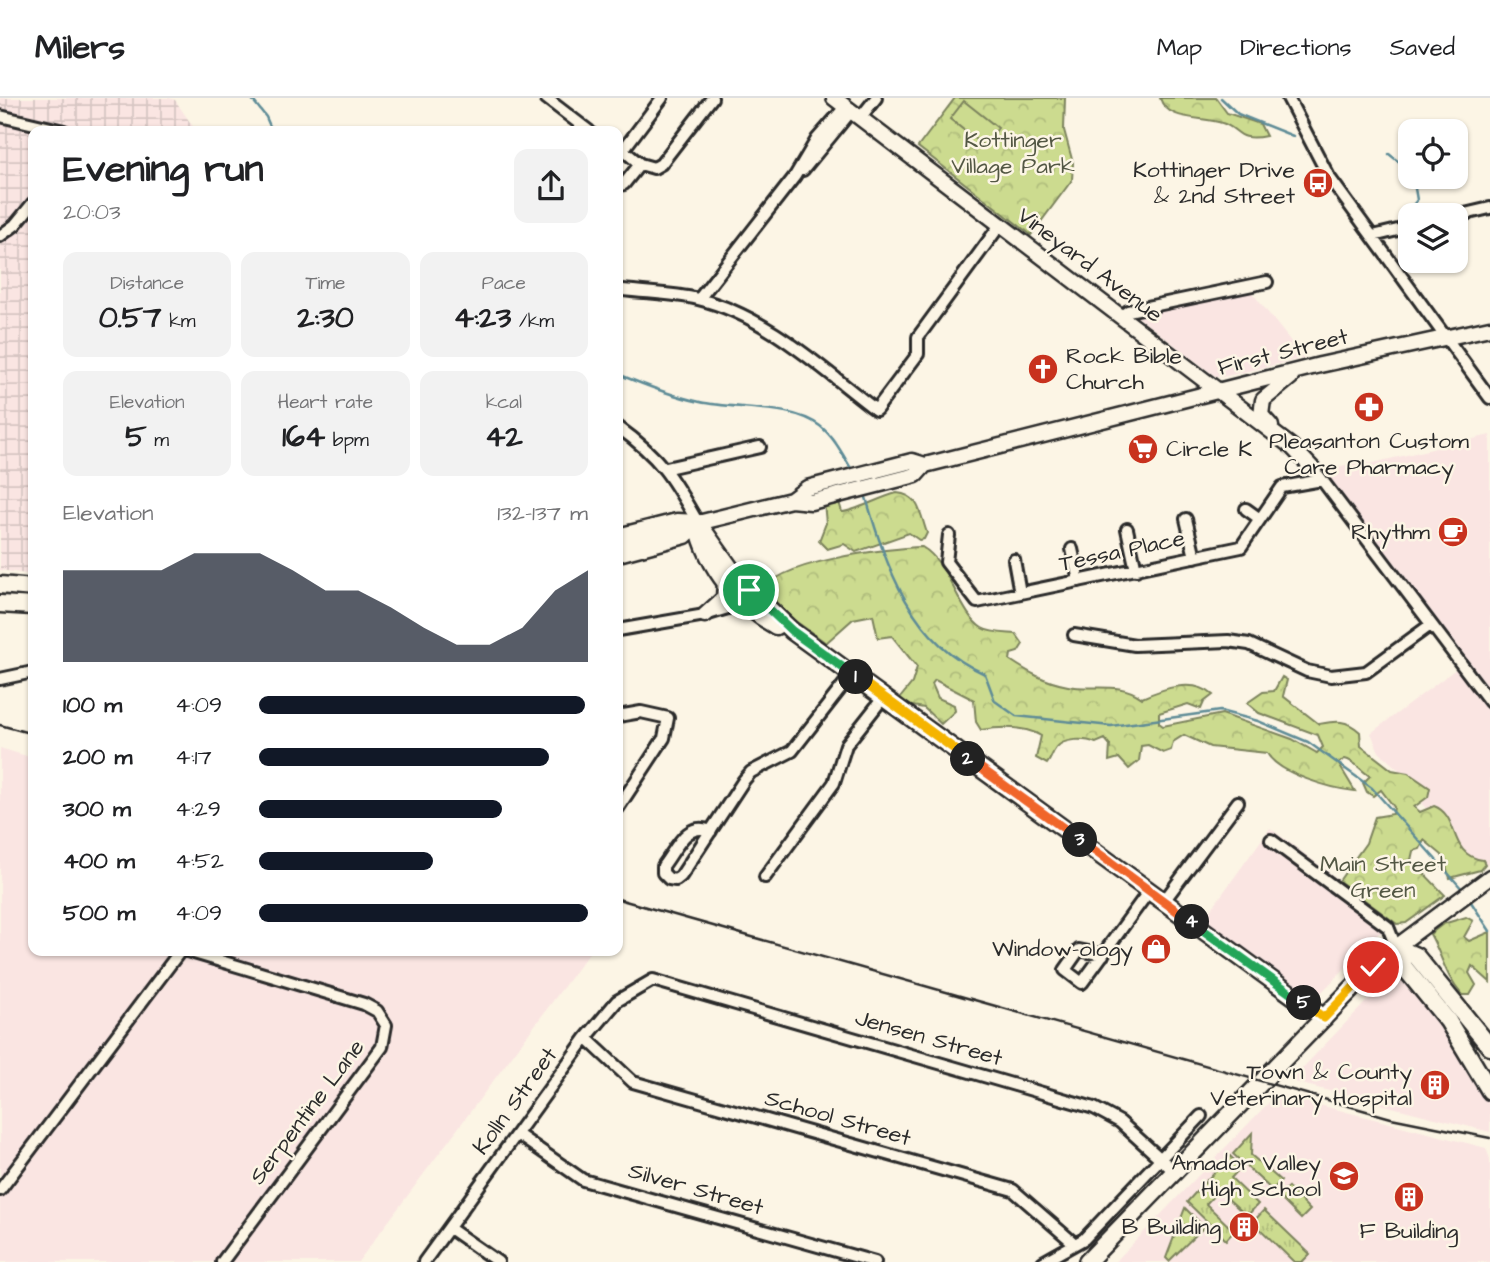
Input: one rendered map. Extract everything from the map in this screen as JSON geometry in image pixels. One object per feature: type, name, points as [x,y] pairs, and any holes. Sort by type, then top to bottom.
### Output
[{"type":"main road","points":[[623,536],[677,522],[698,523]]},
{"type":"main road","points":[[623,552],[685,535],[698,523]]},
{"type":"main road","points":[[698,523],[703,547],[725,583],[753,613],[792,631]]},
{"type":"main road","points":[[698,523],[737,579],[792,631],[1324,1018]]},
{"type":"main road","points":[[0,585],[28,588]]},
{"type":"main road","points":[[0,604],[28,606]]},
{"type":"main road","points":[[1087,1262],[1396,947]]},
{"type":"main road","points":[[1396,947],[1416,956],[1490,1047]]},
{"type":"main road","points":[[1396,947],[1404,967],[1448,1021],[1490,1091]]},
{"type":"street","points":[[546,98],[582,126]]},
{"type":"street","points":[[623,147],[662,98]]},
{"type":"street","points":[[623,153],[654,169],[661,164],[712,98]]},
{"type":"street","points":[[699,299],[795,176],[817,139],[847,109],[876,98]]},
{"type":"street","points":[[1288,98],[1329,179],[1490,398]]},
{"type":"street","name":"Vineyard Avenue","points":[[847,109],[1288,444]]},
{"type":"street","points":[[0,116],[39,126]]},
{"type":"street","points":[[623,184],[640,164]]},
{"type":"street","points":[[1468,213],[1490,208]]},
{"type":"street","points":[[0,236],[15,225],[28,209]]},
{"type":"street","points":[[623,290],[699,299],[772,331],[877,410],[918,354],[918,337],[1000,225]]},
{"type":"street","points":[[1373,236],[1398,230]]},
{"type":"street","points":[[1121,316],[1128,311],[1267,282]]},
{"type":"street","name":"First Street","points":[[698,523],[1301,370],[1490,328]]},
{"type":"street","points":[[1301,370],[1267,395],[1260,408],[1265,421],[1285,436],[1288,444],[1318,475],[1429,626],[1490,702]]},
{"type":"street","points":[[623,431],[646,447],[667,468],[698,523]]},
{"type":"street","points":[[667,468],[761,447]]},
{"type":"street","name":"Tessa Place","points":[[949,535],[946,562],[977,602],[1241,547],[1282,487],[1318,475]]},
{"type":"street","points":[[1246,509],[1260,519]]},
{"type":"street","points":[[1186,519],[1195,557]]},
{"type":"street","points":[[1127,529],[1136,570]]},
{"type":"street","points":[[1072,549],[1079,581]]},
{"type":"street","points":[[1013,560],[1020,593]]},
{"type":"street","points":[[705,615],[724,598],[725,583]]},
{"type":"street","points":[[623,629],[705,615],[744,603]]},
{"type":"street","points":[[1074,635],[1135,645],[1228,641],[1249,645],[1307,671],[1331,676],[1366,672],[1429,626]]},
{"type":"street","points":[[0,679],[28,673]]},
{"type":"street","points":[[711,831],[700,827],[691,829],[663,866],[663,873],[669,879],[676,880],[681,876],[751,772],[792,751],[852,674]]},
{"type":"street","points":[[765,877],[834,783],[846,745],[883,698]]},
{"type":"street","points":[[623,715],[641,712],[668,718],[664,737],[623,800]]},
{"type":"street","points":[[1164,901],[1238,802]]},
{"type":"street","points":[[1270,840],[1388,927],[1396,947],[1488,879]]},
{"type":"street","points":[[1103,955],[1149,891]]},
{"type":"street","points":[[0,1190],[178,956]]},
{"type":"street","name":"Serpentine Lane","points":[[203,956],[364,1004],[377,1011],[386,1025],[382,1047],[222,1262]]},
{"type":"street","name":"Kolln Street","points":[[424,1262],[586,1038],[617,1001],[653,980]]},
{"type":"street","name":"Jensen Street","points":[[653,980],[1094,1108],[1120,1122],[1175,1172]]},
{"type":"street","name":"School Street","points":[[586,1038],[633,1082],[1013,1190],[1075,1244]]},
{"type":"street","points":[[1043,1262],[1084,1239],[1201,1116]]},
{"type":"street","name":"Silver Street","points":[[517,1134],[583,1180],[875,1262]]},
{"type":"street","points":[[449,1228],[498,1262]]},
{"type":"shaded area","points":[[0,98],[175,100],[193,126],[28,126],[28,574],[0,570]]},
{"type":"shaded area","points":[[1250,290],[1304,358],[1222,377],[1215,376],[1135,315]]},
{"type":"shaded area","points":[[1490,435],[1490,689],[1324,470],[1367,460],[1369,464]]},
{"type":"shaded area","points":[[1457,668],[1490,712],[1490,862],[1478,870],[1413,793],[1412,782],[1379,752],[1371,733]]},
{"type":"shaded area","points":[[0,748],[28,756],[28,956],[587,956],[358,1262],[0,1262]]},
{"type":"shaded area","points":[[1270,828],[1397,924],[1378,934],[1319,995],[1309,996],[1297,990],[1202,922]]},
{"type":"shaded area","points":[[1404,977],[1474,1067],[1490,1107],[1490,1132],[1290,1081],[1387,980]]},
{"type":"shaded area","name":"Amador Valley High School","points":[[1277,1094],[1486,1148],[1490,1159],[1490,1262],[1115,1262]]},
{"type":"green space","name":"Kottinger Village Park","points":[[955,98],[1065,98],[1064,130],[1073,163],[1072,180],[1031,235],[918,147]]},
{"type":"green space","points":[[1160,98],[1216,98],[1227,113],[1260,124],[1266,136],[1244,136],[1222,123],[1177,115],[1164,106]]},
{"type":"green space","points":[[964,101],[998,128],[984,146],[950,119]]},
{"type":"green space","points":[[897,493],[910,497],[918,507],[927,533],[924,539],[919,540],[909,533],[856,552],[844,544],[827,549],[819,541],[826,523],[824,503],[839,502],[842,512]]},
{"type":"green space","name":"Main Street Green","points":[[922,547],[940,564],[974,621],[989,631],[1016,634],[1023,644],[1018,652],[1011,654],[1010,660],[1023,669],[1068,686],[1115,688],[1142,698],[1177,686],[1196,687],[1213,695],[1204,702],[1201,709],[1188,704],[1159,713],[1159,723],[1163,726],[1222,714],[1292,739],[1317,753],[1323,747],[1318,735],[1259,713],[1247,703],[1263,692],[1274,691],[1282,677],[1287,680],[1283,696],[1319,724],[1336,722],[1350,725],[1360,732],[1361,746],[1392,770],[1408,773],[1430,788],[1428,797],[1414,807],[1420,812],[1434,806],[1442,811],[1464,851],[1483,860],[1485,864],[1480,870],[1450,878],[1442,855],[1424,840],[1420,849],[1413,851],[1411,860],[1445,895],[1406,923],[1397,924],[1339,881],[1366,843],[1375,817],[1393,814],[1394,807],[1381,790],[1373,796],[1367,792],[1363,783],[1370,776],[1352,762],[1345,759],[1338,763],[1355,791],[1320,784],[1294,774],[1273,761],[1267,753],[1210,747],[1184,735],[1173,742],[1171,750],[1163,753],[1148,745],[1141,746],[1139,761],[1129,769],[1119,758],[1109,761],[1110,745],[1105,739],[1096,743],[1080,740],[1064,742],[1056,748],[1047,764],[1036,758],[1041,736],[1028,730],[1012,728],[981,730],[976,722],[974,700],[935,680],[932,684],[938,698],[954,705],[955,711],[941,724],[924,708],[900,704],[900,698],[912,683],[917,667],[892,636],[878,638],[873,615],[853,619],[826,643],[785,614],[763,593],[771,582],[788,572],[810,565],[835,558]]},
{"type":"green space","points":[[1466,917],[1473,921],[1464,937],[1469,941],[1490,932],[1490,982],[1472,966],[1469,973],[1476,985],[1470,995],[1462,995],[1448,973],[1430,934],[1443,924]]},
{"type":"green space","points":[[1252,1133],[1251,1155],[1281,1181],[1272,1190],[1233,1154]]},
{"type":"green space","points":[[1230,1156],[1241,1167],[1231,1178],[1258,1204],[1247,1216],[1207,1180]]},
{"type":"green space","points":[[1205,1182],[1216,1193],[1206,1204],[1234,1231],[1226,1240],[1187,1202]]},
{"type":"green space","points":[[1288,1187],[1310,1210],[1301,1219],[1278,1196]]},
{"type":"green space","points":[[1185,1208],[1204,1227],[1169,1261],[1166,1258]]},
{"type":"green space","points":[[1264,1210],[1310,1254],[1302,1262],[1294,1262],[1253,1222]]},
{"type":"waterway","points":[[251,98],[270,126]]},
{"type":"waterway","points":[[1221,98],[1238,114],[1293,136]]},
{"type":"waterway","points":[[1389,154],[1398,161]]},
{"type":"waterway","points":[[1415,189],[1417,200],[1415,203]]},
{"type":"waterway","points":[[623,376],[690,400],[779,411],[808,419],[830,435],[852,470]]},
{"type":"waterway","points":[[865,494],[893,575],[920,622],[938,643],[959,660],[985,674],[995,701],[1016,716],[1111,726],[1220,711],[1258,721],[1308,742],[1372,788],[1463,890]]},
{"type":"waterway","points":[[1469,899],[1490,931]]},
{"type":"railway","points":[[0,725],[28,733]]},
{"type":"railway","points":[[623,900],[1391,1118],[1490,1138]]},
{"type":"place","name":"Kottinger Drive & 2nd Street","points":[[1318,183]]},
{"type":"place","name":"Rock Bible Church","points":[[1043,369]]},
{"type":"place","name":"Pleasanton Custom Care Pharmacy","points":[[1369,407]]},
{"type":"place","name":"Circle K","points":[[1143,449]]},
{"type":"place","name":"Rhythm","points":[[1453,532]]},
{"type":"place","name":"Window-ology","points":[[1156,949]]},
{"type":"place","name":"Town & County Veterinary Hospital","points":[[1435,1085]]},
{"type":"place","name":"Amador Valley High School","points":[[1344,1176]]},
{"type":"place","name":"F Building","points":[[1409,1197]]},
{"type":"place","name":"B Building","points":[[1244,1227]]},
{"type":"route","points":[[749,590],[792,631],[1324,1018],[1373,967]]}]
